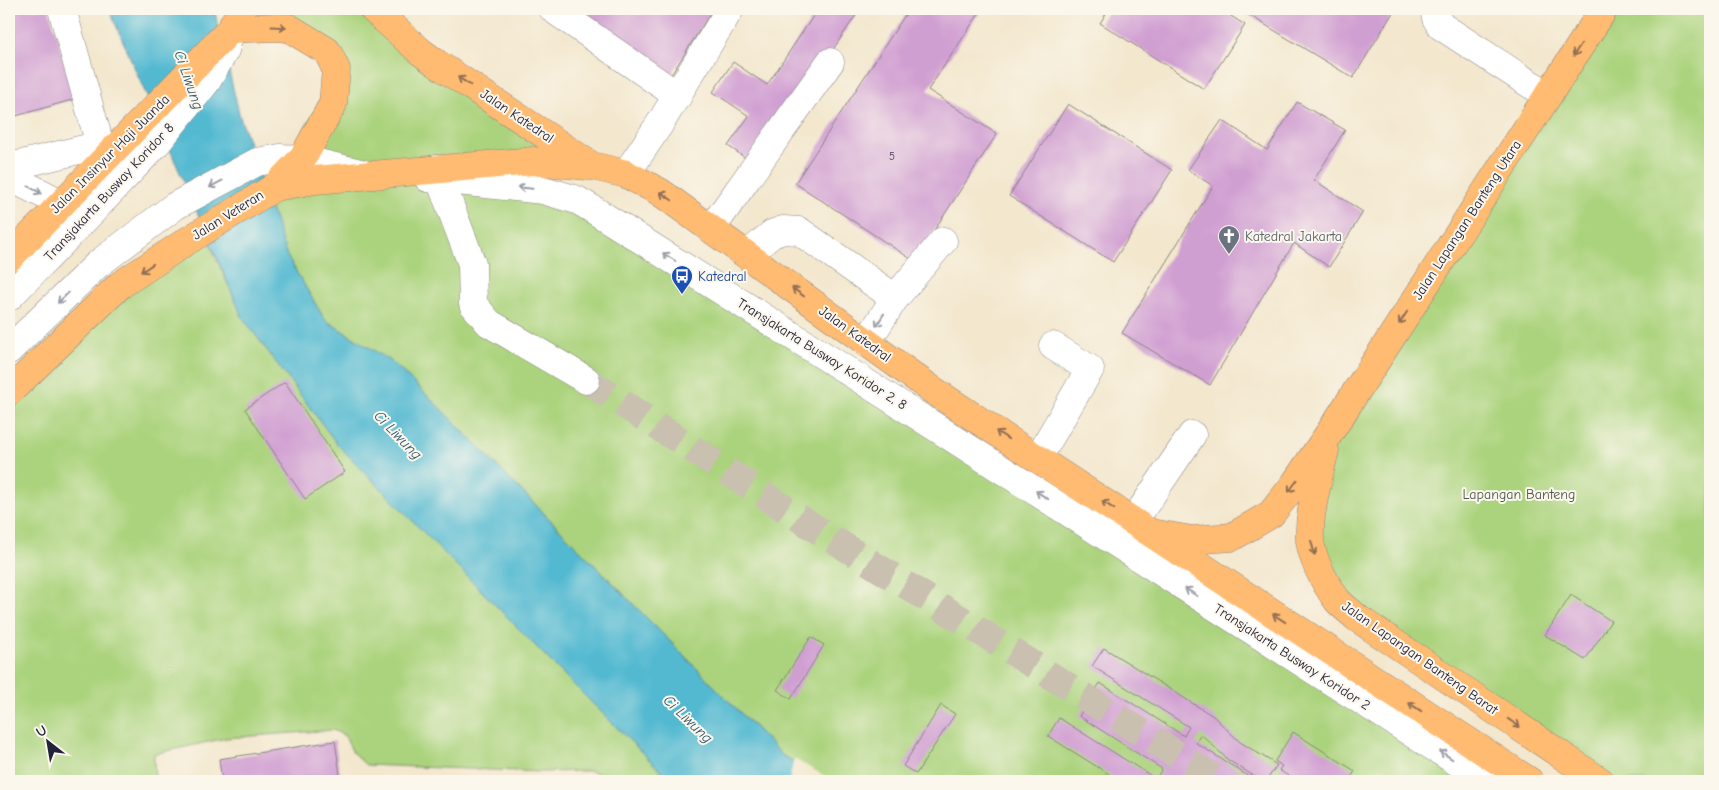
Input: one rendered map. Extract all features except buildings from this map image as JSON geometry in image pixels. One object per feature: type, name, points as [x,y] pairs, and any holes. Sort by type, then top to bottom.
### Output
[{"type":"main road","name":"Jalan Katedral","points":[[373,9],[420,52],[592,166],[626,174],[660,192],[931,389],[1140,527],[1192,540],[1232,537],[1271,514],[1294,485],[1330,432]]},
{"type":"main road","name":"Jalan Lapangan Banteng Utara","points":[[1330,432],[1604,9]]},
{"type":"main road","points":[[232,30],[275,26],[289,28],[327,50],[336,69],[333,104],[302,159],[272,189]]},
{"type":"main road","name":"Jalan Insinyur Haji Juanda","points":[[9,258],[61,204],[145,137],[232,30]]},
{"type":"main road","name":"Jalan Veteran","points":[[9,392],[120,285],[272,189],[315,180],[438,173],[534,161],[592,166]]},
{"type":"main road","name":"Jalan Lapangan Banteng Barat","points":[[1330,432],[1318,479],[1312,512],[1310,540],[1318,569],[1338,601],[1357,618],[1600,781]]},
{"type":"main road","points":[[1140,527],[1530,781]]},
{"type":"street","points":[[9,167],[100,145],[62,9]]},
{"type":"street","points":[[553,9],[678,96]]},
{"type":"street","points":[[626,174],[678,96],[730,9]]},
{"type":"street","points":[[1434,9],[1436,18],[1441,26],[1548,94]]},
{"type":"street","points":[[711,229],[830,62]]},
{"type":"street","name":"Transjakarta Busway Koridor 8","points":[[9,297],[86,218],[145,137]]},
{"type":"street","points":[[9,350],[98,264],[175,206],[257,162],[280,158],[302,159],[374,176]]},
{"type":"street","points":[[438,173],[472,264],[473,304],[488,323],[586,380]]},
{"type":"street","name":"Transjakarta Busway Koridor 2, 8","points":[[438,173],[544,190],[577,200],[942,430],[1098,532]]},
{"type":"street","points":[[9,177],[61,204]]},
{"type":"street","points":[[747,255],[772,234],[783,230],[799,231],[895,298]]},
{"type":"street","points":[[866,343],[895,298],[943,241]]},
{"type":"street","points":[[1053,346],[1090,369],[1048,465],[1098,532],[1140,527],[1192,435]]},
{"type":"street","name":"Transjakarta Busway Koridor 2","points":[[1098,532],[1487,781]]},
{"type":"green space","points":[[242,9],[373,9],[592,166],[436,169],[543,190],[1486,781],[829,781],[783,756],[432,400],[391,361],[325,320],[287,256],[263,194],[275,187],[336,69],[275,27]]},
{"type":"green space","name":"Lapangan Banteng","points":[[1600,9],[1710,9],[1710,781],[1600,781],[1357,618],[1317,565],[1319,473]]},
{"type":"green space","points":[[204,231],[243,318],[337,443],[573,684],[671,781],[620,781],[590,771],[543,772],[366,765],[353,753],[345,736],[333,730],[226,738],[154,754],[155,781],[15,781],[9,769],[9,392]]},
{"type":"water","name":"Ci Liwung","points":[[109,9],[214,9],[240,117],[287,256],[325,320],[391,361],[432,400],[783,756],[829,781],[671,781],[337,444],[243,318]]},
{"type":"pier","points":[[794,759],[830,779],[832,781],[789,781]]},
{"type":"tunnel","points":[[586,380],[810,525],[1219,781]]},
{"type":"place","name":"Katedral Jakarta","points":[[1229,255]]},
{"type":"place","name":"Katedral","points":[[682,295]]}]
